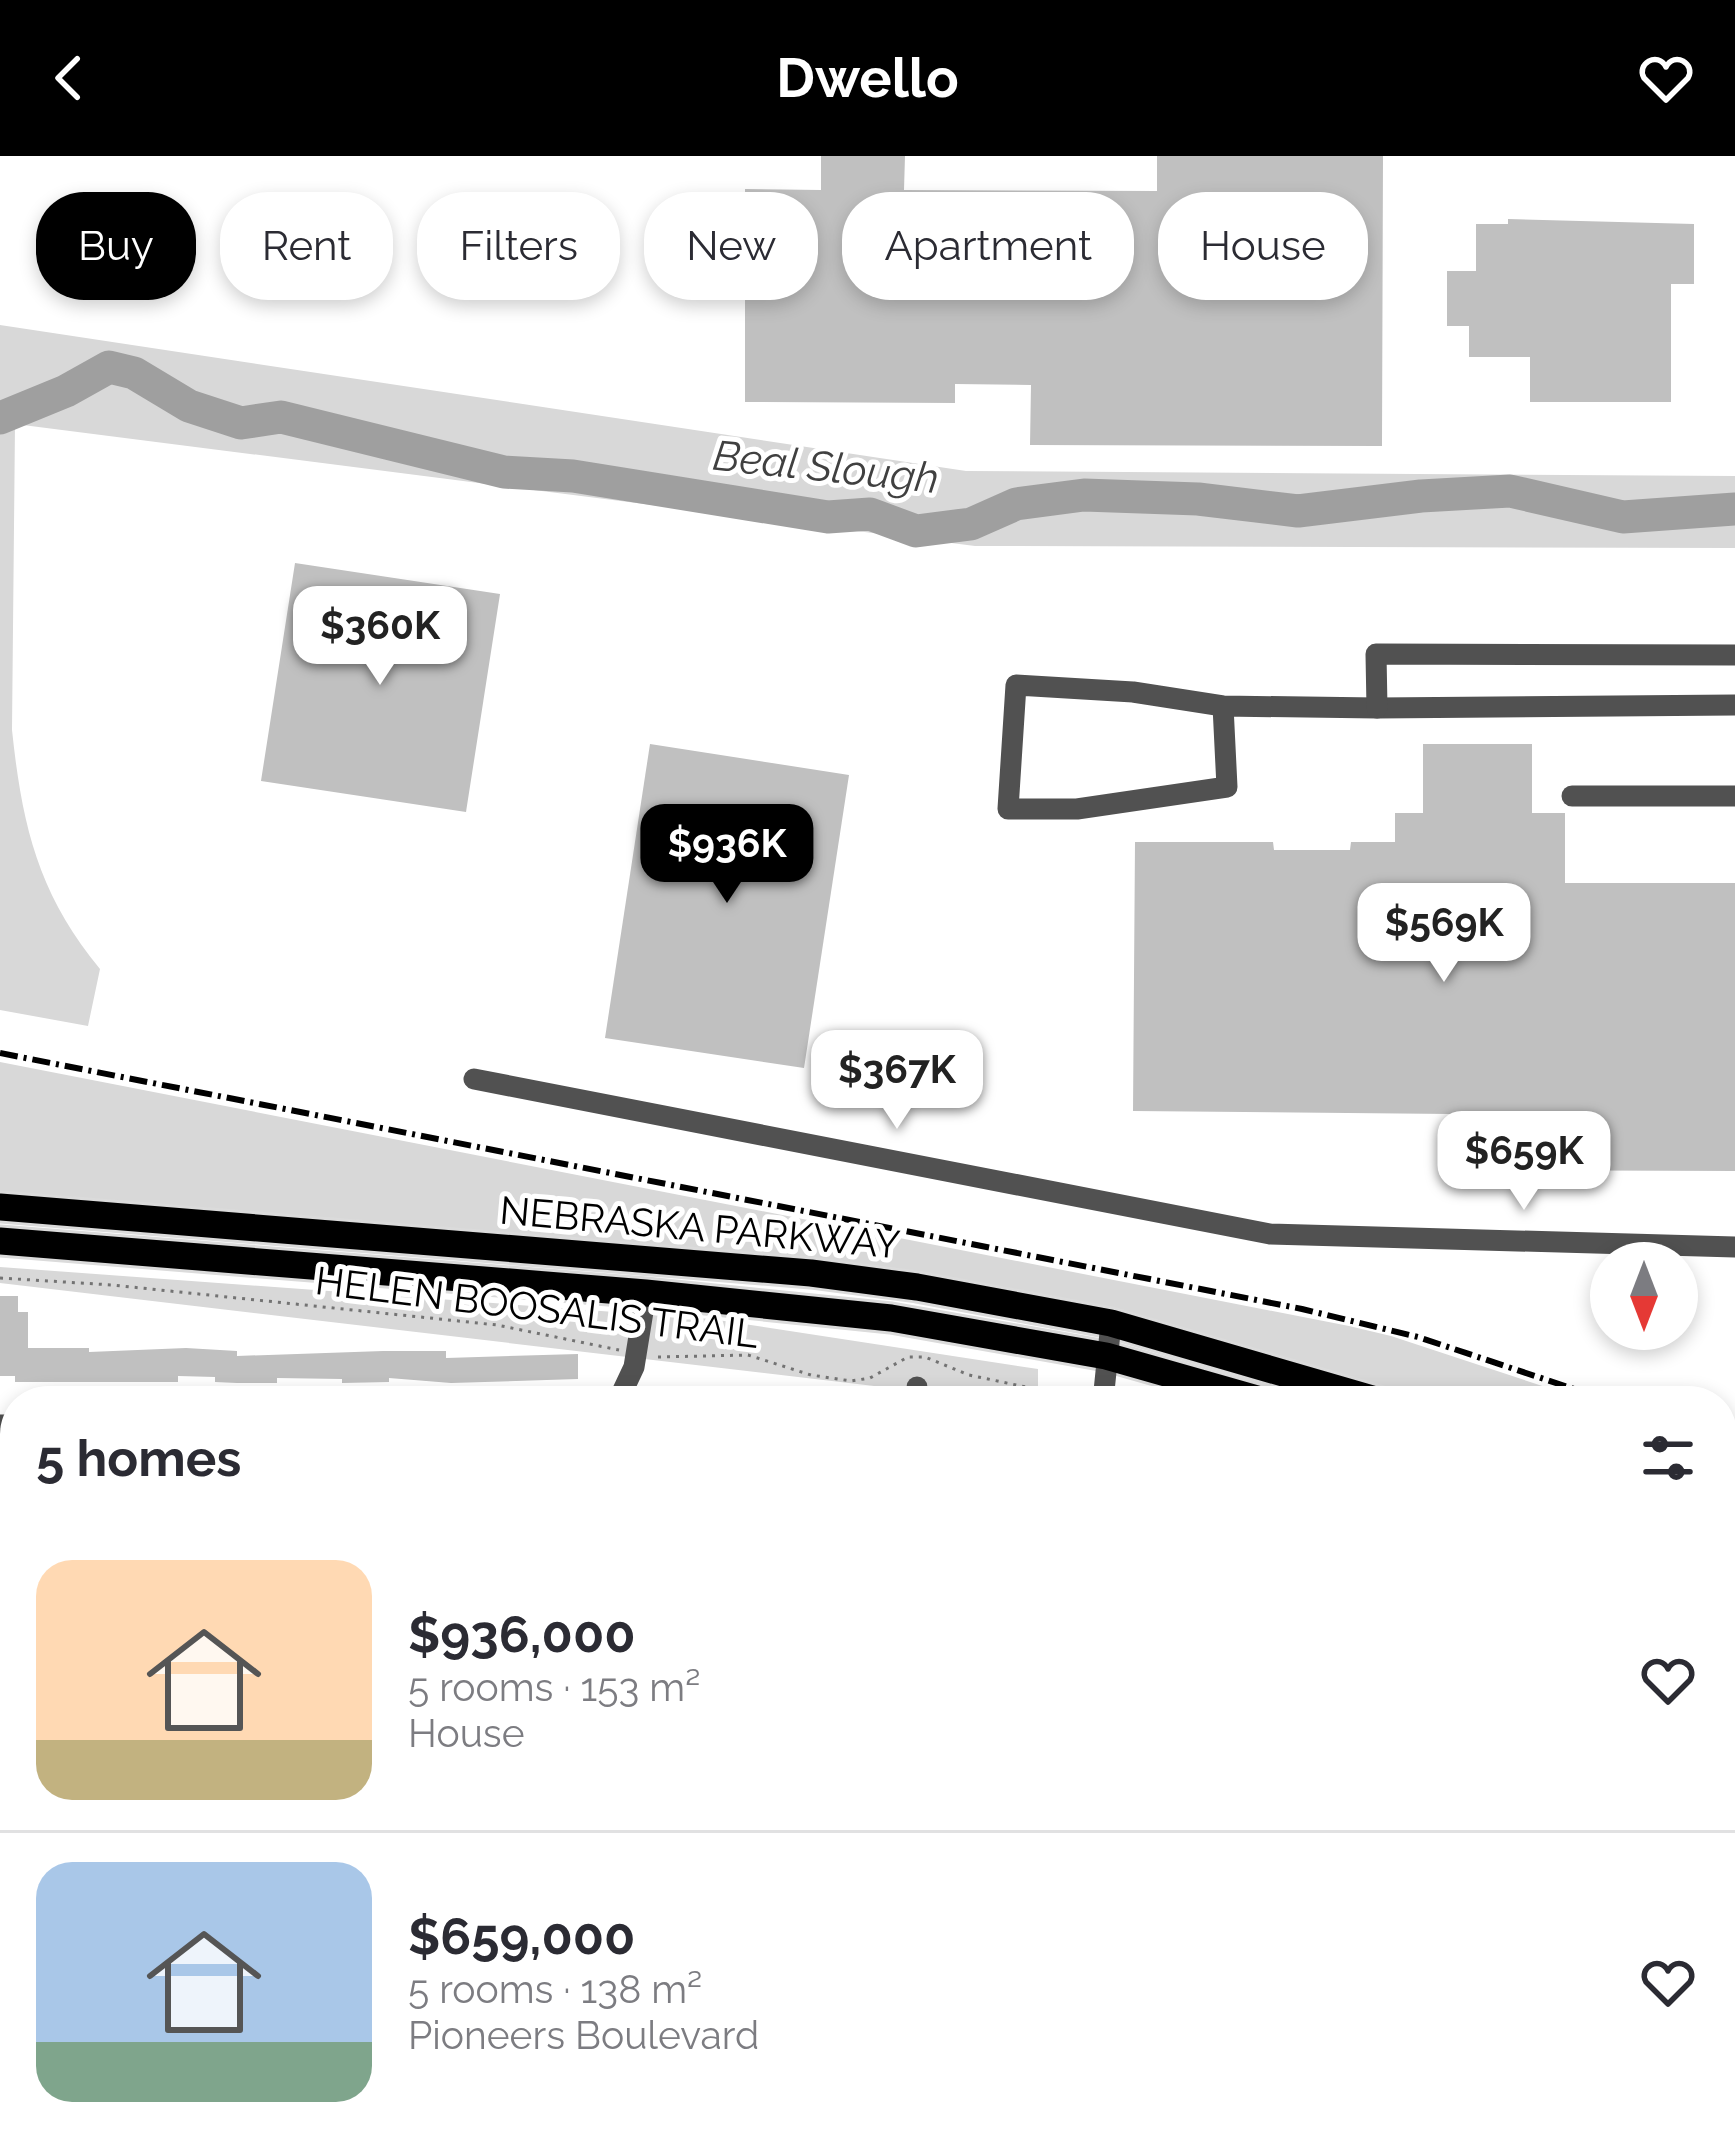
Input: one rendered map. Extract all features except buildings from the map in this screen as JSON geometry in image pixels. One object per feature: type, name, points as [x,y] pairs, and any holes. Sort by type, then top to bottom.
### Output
[{"type":"main road","name":"NEBRASKA PARKWAY","points":[[0,1208],[811,1273],[978,1297],[1111,1323],[1327,1386]]},
{"type":"main road","name":"NEBRASKA PARKWAY","points":[[0,1241],[646,1293],[903,1320],[1106,1356],[1211,1386]]},
{"type":"street","points":[[1377,709],[1376,655],[1735,655]]},
{"type":"street","points":[[1223,706],[1226,787],[1077,809],[1008,809],[1016,686],[1132,692],[1223,706],[1735,705]]},
{"type":"street","points":[[1572,796],[1735,796]]},
{"type":"street","points":[[475,1079],[1270,1234],[1735,1246]]},
{"type":"street","points":[[627,1386],[638,1354],[646,1293]]},
{"type":"street","points":[[1104,1386],[1111,1323]]},
{"type":"path","name":"HELEN BOOSALIS TRAIL","points":[[0,1278],[497,1325],[638,1354],[748,1355],[812,1375],[851,1381],[870,1378],[908,1357],[925,1357],[969,1375],[1021,1386]]},
{"type":"shaded area","points":[[0,325],[966,471],[1735,476],[1735,548],[975,546],[15,424],[12,730],[16,764],[36,857],[62,913],[100,969],[88,1026],[0,1010]]},
{"type":"shaded area","points":[[0,1062],[1349,1326],[1543,1386],[1369,1386],[1152,1321],[0,1196]]},
{"type":"shaded area","points":[[0,1267],[711,1319],[1038,1369],[1038,1386],[874,1386],[0,1283]]},
{"type":"waterway","name":"Beal Slough","points":[[0,418],[109,367],[134,373],[189,406],[241,423],[281,417],[504,472],[573,476],[828,517],[870,514],[916,531],[971,524],[1016,504],[1084,495],[1198,499],[1298,511],[1510,491],[1623,517],[1735,509]]},
{"type":"railway","points":[[0,1053],[1302,1309],[1418,1337],[1565,1386]]}]
